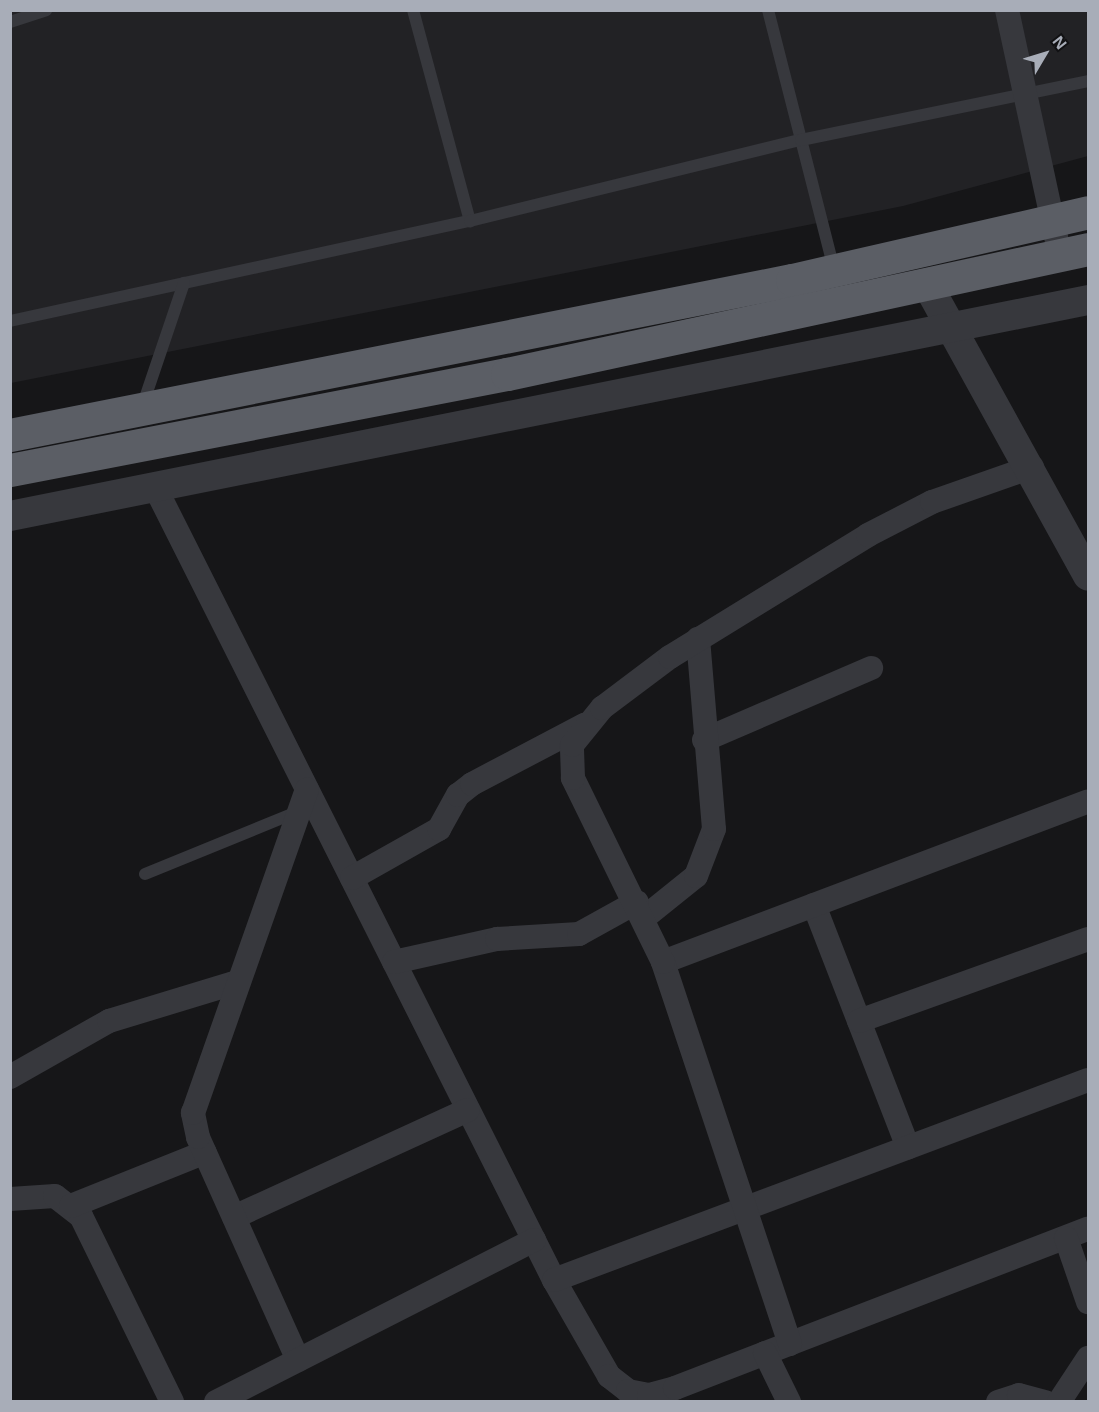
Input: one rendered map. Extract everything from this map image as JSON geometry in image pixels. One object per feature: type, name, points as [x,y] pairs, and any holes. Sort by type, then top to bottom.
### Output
[{"type":"highway","points":[[10,435],[834,270],[1089,212]]},
{"type":"highway","points":[[10,470],[507,374],[1074,253]]},
{"type":"street","points":[[1007,10],[1053,221],[1074,253]]},
{"type":"street","points":[[927,284],[951,331],[1032,467],[1089,576]]},
{"type":"street","points":[[10,516],[951,331],[1089,300]]},
{"type":"street","points":[[352,878],[439,829],[458,795],[472,784],[584,725],[698,639],[915,510],[1032,467]]},
{"type":"street","points":[[155,487],[303,800],[352,878],[592,1355],[628,1391],[666,1390],[1089,1229]]},
{"type":"street","points":[[394,962],[497,939],[579,934],[641,910],[696,876],[709,852],[716,803],[704,740],[698,639]]},
{"type":"street","points":[[704,740],[871,668]]},
{"type":"street","points":[[584,725],[572,745],[573,778],[641,910],[663,962],[748,1207],[790,1344]]},
{"type":"street","points":[[298,1360],[205,1152],[195,1126],[195,1098],[303,800]]},
{"type":"street","points":[[663,962],[1087,807]]},
{"type":"street","points":[[814,905],[908,1148]]},
{"type":"street","points":[[859,1021],[1089,939]]},
{"type":"street","points":[[10,1077],[109,1021],[237,982]]},
{"type":"street","points":[[554,1280],[1089,1080]]},
{"type":"street","points":[[234,1217],[468,1110]]},
{"type":"street","points":[[71,1206],[205,1152]]},
{"type":"street","points":[[10,1199],[41,1194],[71,1206],[81,1216],[172,1401]]},
{"type":"street","points":[[1066,1238],[1089,1302]]},
{"type":"street","points":[[216,1401],[534,1240]]},
{"type":"street","points":[[765,1353],[789,1401]]},
{"type":"street","points":[[1059,1401],[1089,1358]]},
{"type":"street","points":[[998,1401],[1019,1395],[1045,1401]]},
{"type":"lane","points":[[10,22],[46,10]]},
{"type":"lane","points":[[413,10],[470,221]]},
{"type":"lane","points":[[768,10],[834,270]]},
{"type":"lane","points":[[10,321],[470,221],[801,140],[1089,81]]},
{"type":"lane","points":[[142,409],[184,283]]},
{"type":"lane","points":[[145,874],[303,800]]},
{"type":"shaded area","points":[[11,11],[1088,11],[1088,156],[903,206],[11,383]]}]
